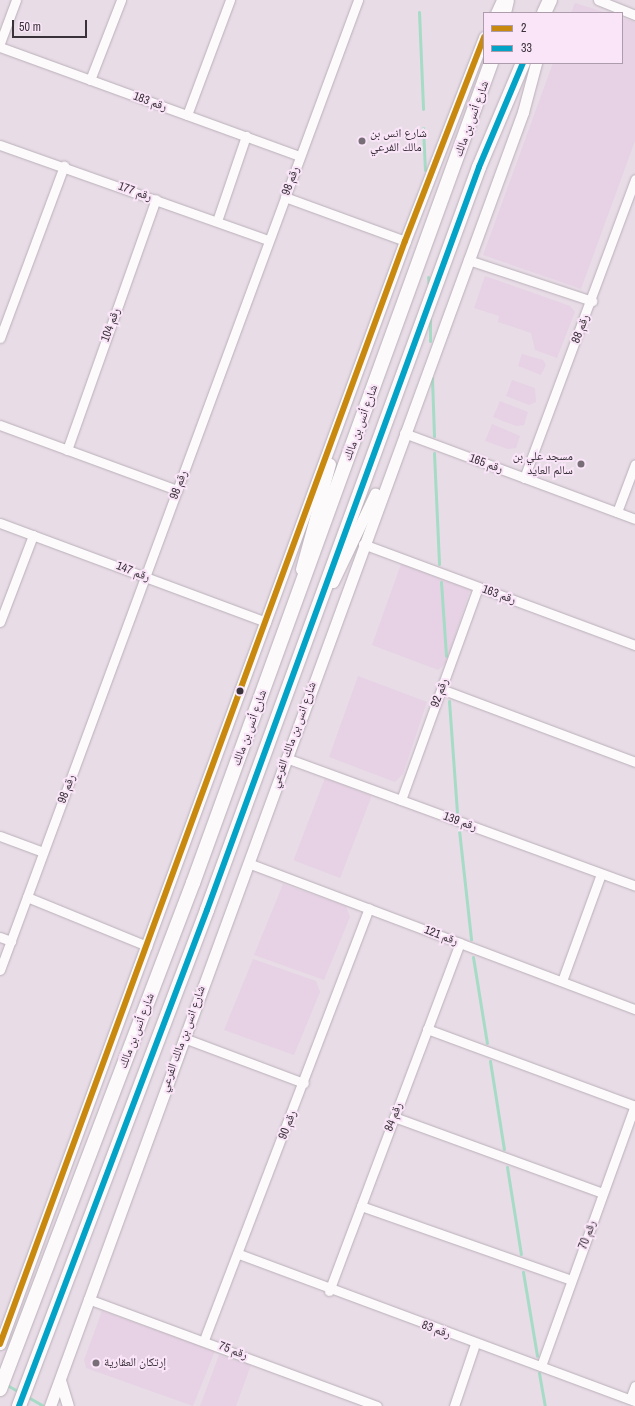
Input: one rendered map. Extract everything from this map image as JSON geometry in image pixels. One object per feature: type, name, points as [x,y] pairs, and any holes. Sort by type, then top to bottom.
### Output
[{"type":"main road","points":[[504,12],[507,0]]},
{"type":"main road","points":[[545,12],[551,0]]},
{"type":"main road","name":"شارع أنس بن مالك","points":[[0,1390],[193,882],[491,64]]},
{"type":"main road","name":"شارع أنس بن مالك","points":[[19,1406],[207,910],[479,167],[523,64]]},
{"type":"street","points":[[0,43],[16,0]]},
{"type":"street","points":[[90,80],[121,0]]},
{"type":"street","points":[[187,115],[230,0]]},
{"type":"street","name":"رقم 98","points":[[0,970],[358,0]]},
{"type":"street","points":[[496,12],[502,0]]},
{"type":"street","points":[[549,12],[551,0]]},
{"type":"street","points":[[598,0],[635,14]]},
{"type":"street","points":[[0,1344],[405,241],[483,40]]},
{"type":"street","name":"رقم 183","points":[[0,47],[300,156]]},
{"type":"street","name":"شارع انس بن مالك الفرعي","points":[[50,1406],[363,544],[523,112],[536,64]]},
{"type":"street","points":[[217,222],[246,136]]},
{"type":"street","name":"رقم 177","points":[[0,145],[64,166],[269,240]]},
{"type":"street","points":[[0,338],[64,166]]},
{"type":"street","name":"رقم 88","points":[[524,478],[592,301],[635,179]]},
{"type":"street","points":[[285,197],[405,241]]},
{"type":"street","name":"رقم 104","points":[[66,450],[156,199]]},
{"type":"street","points":[[468,260],[592,301]]},
{"type":"street","points":[[278,650],[355,377]]},
{"type":"street","points":[[0,425],[177,490]]},
{"type":"street","points":[[304,644],[404,433]]},
{"type":"street","name":"رقم 165","points":[[404,433],[635,519]]},
{"type":"street","points":[[617,512],[635,464]]},
{"type":"street","name":"رقم 147","points":[[0,523],[266,622]]},
{"type":"street","points":[[0,622],[33,535]]},
{"type":"street","name":"رقم 163","points":[[363,544],[635,645]]},
{"type":"street","name":"رقم 92","points":[[401,800],[478,587]]},
{"type":"street","points":[[441,689],[635,762]]},
{"type":"street","name":"رقم 139","points":[[286,758],[635,886]]},
{"type":"street","points":[[0,836],[43,852]]},
{"type":"street","name":"رقم 121","points":[[248,863],[635,1009]]},
{"type":"street","points":[[562,981],[601,874]]},
{"type":"street","points":[[27,897],[147,946]]},
{"type":"street","name":"رقم 90","points":[[204,1340],[239,1254],[369,909]]},
{"type":"street","points":[[0,937],[11,941]]},
{"type":"street","name":"رقم 84","points":[[329,1291],[460,943]]},
{"type":"street","points":[[427,1029],[635,1105]]},
{"type":"street","points":[[184,1038],[304,1082]]},
{"type":"street","name":"رقم 70","points":[[541,1366],[635,1105]]},
{"type":"street","points":[[394,1117],[603,1193]]},
{"type":"street","points":[[361,1206],[571,1280]]},
{"type":"street","name":"رقم 83","points":[[239,1254],[329,1291],[632,1400]]},
{"type":"street","name":"رقم 75","points":[[88,1299],[204,1340],[377,1406]]},
{"type":"street","points":[[0,1337],[9,1321]]},
{"type":"street","points":[[454,1406],[475,1344]]},
{"type":"street","points":[[60,1379],[68,1406]]},
{"type":"street","points":[[632,1400],[635,1386]]},
{"type":"shaded area","points":[[575,3],[604,12],[571,12]]},
{"type":"shaded area","points":[[623,18],[635,22],[635,141],[581,289],[483,255],[553,64],[623,64]]},
{"type":"shaded area","points":[[485,276],[570,306],[575,312],[557,358],[535,350],[531,333],[498,322],[499,316],[474,308]]},
{"type":"shaded area","points":[[522,354],[543,360],[546,365],[541,375],[518,366]]},
{"type":"shaded area","points":[[512,380],[535,388],[536,402],[529,405],[506,396]]},
{"type":"shaded area","points":[[500,401],[528,412],[524,425],[516,426],[493,417]]},
{"type":"shaded area","points":[[492,424],[520,436],[516,448],[508,449],[485,441]]},
{"type":"shaded area","points":[[401,564],[470,590],[446,663],[438,670],[372,645]]},
{"type":"shaded area","points":[[358,676],[427,702],[403,774],[395,782],[329,757]]},
{"type":"shaded area","points":[[325,778],[372,796],[340,878],[293,860]]},
{"type":"shaded area","points":[[283,884],[346,906],[350,917],[324,980],[254,955]]},
{"type":"shaded area","points":[[253,959],[316,981],[320,992],[294,1055],[224,1030]]},
{"type":"shaded area","points":[[102,1311],[215,1351],[193,1406],[86,1368],[84,1360]]},
{"type":"shaded area","points":[[219,1355],[251,1365],[236,1406],[200,1406]]},
{"type":"waterway","points":[[419,12],[423,109]]},
{"type":"waterway","points":[[423,128],[425,170]]},
{"type":"waterway","points":[[428,277],[429,287]]},
{"type":"waterway","points":[[430,319],[430,341]]},
{"type":"waterway","points":[[432,378],[434,436]]},
{"type":"waterway","points":[[434,453],[439,564]]},
{"type":"waterway","points":[[441,582],[446,656]]},
{"type":"waterway","points":[[449,701],[457,812]]},
{"type":"waterway","points":[[459,830],[471,939]]},
{"type":"waterway","points":[[473,957],[487,1043]]},
{"type":"waterway","points":[[490,1061],[504,1149]]},
{"type":"waterway","points":[[507,1167],[521,1254]]},
{"type":"waterway","points":[[523,1272],[537,1356]]},
{"type":"waterway","points":[[539,1373],[545,1406]]},
{"type":"waterway","points":[[7,1385],[19,1392]]},
{"type":"waterway","points":[[28,1397],[42,1405]]},
{"type":"transit line","name":"2","points":[[0,1344],[405,241],[483,40]]},
{"type":"transit line","name":"33","points":[[19,1406],[207,910],[479,167],[523,64]]},
{"type":"place","name":"شارع انس بن مالك الفرعي","points":[[362,141]]},
{"type":"place","name":"مسجد علي بن سالم العايد","points":[[581,464]]},
{"type":"place","name":"إرتكان العقارية","points":[[96,1363]]}]
